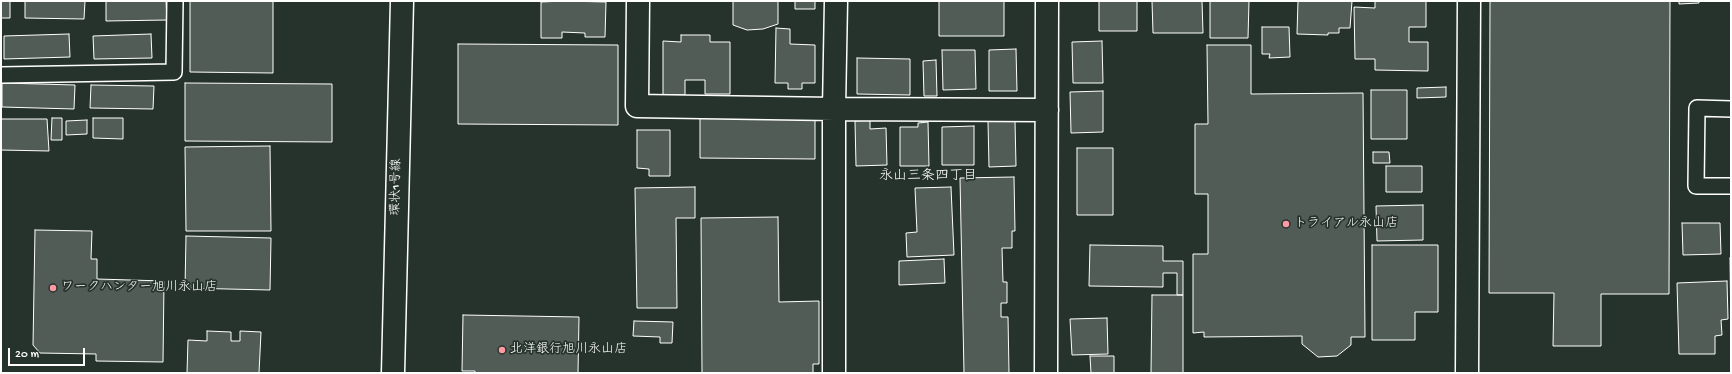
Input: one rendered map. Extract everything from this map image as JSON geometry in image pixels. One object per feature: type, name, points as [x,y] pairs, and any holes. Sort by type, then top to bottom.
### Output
[{"type":"street","name":"環状1号線","points":[[393,373],[402,1]]},
{"type":"street","points":[[638,1],[637,106],[1047,110]]},
{"type":"street","points":[[834,373],[834,109],[836,1]]},
{"type":"street","points":[[1046,373],[1047,1]]},
{"type":"street","points":[[1467,373],[1469,1]]},
{"type":"lane","points":[[1,75],[174,72],[175,1]]},
{"type":"lane","points":[[1731,109],[1697,108],[1696,186],[1731,186]]},
{"type":"building","points":[[1,1],[10,1],[10,18],[1,18]]},
{"type":"building","points":[[25,1],[85,1],[84,19],[25,18]]},
{"type":"building","points":[[106,1],[166,1],[167,20],[106,21]]},
{"type":"building","points":[[190,1],[273,1],[273,73],[190,72]]},
{"type":"building","points":[[733,1],[778,1],[778,24],[763,29],[747,30],[733,25]]},
{"type":"building","points":[[795,1],[815,1],[815,9],[795,9]]},
{"type":"building","points":[[939,1],[1004,1],[1004,36],[939,36]]},
{"type":"building","points":[[1099,1],[1137,1],[1137,31],[1099,31]]},
{"type":"building","points":[[1152,1],[1202,1],[1203,33],[1153,33]]},
{"type":"building","points":[[1210,1],[1249,1],[1248,38],[1210,38]]},
{"type":"building","points":[[1298,1],[1352,1],[1350,28],[1339,28],[1339,33],[1328,33],[1328,35],[1297,34]]},
{"type":"building","points":[[1375,1],[1426,1],[1426,27],[1409,27],[1409,42],[1428,42],[1428,71],[1375,70],[1375,59],[1355,59],[1354,7],[1375,8]]},
{"type":"building","points":[[1490,1],[1670,1],[1669,294],[1601,294],[1601,346],[1553,346],[1554,293],[1489,293]]},
{"type":"building","points":[[1679,1],[1699,1],[1699,3],[1679,4]]},
{"type":"building","points":[[541,2],[606,2],[605,37],[585,37],[585,33],[562,32],[562,38],[541,38]]},
{"type":"building","points":[[1262,27],[1289,27],[1290,57],[1269,58],[1270,54],[1262,54]]},
{"type":"building","points":[[776,28],[790,29],[790,44],[815,45],[815,83],[802,83],[802,89],[788,89],[788,83],[775,83]]},
{"type":"building","points":[[69,34],[70,57],[4,59],[4,36]]},
{"type":"building","points":[[151,34],[152,58],[94,59],[93,36]]},
{"type":"building","points":[[681,35],[710,35],[710,42],[730,42],[730,94],[705,94],[705,80],[685,80],[685,95],[663,95],[663,41],[681,42]]},
{"type":"building","points":[[1102,41],[1103,83],[1073,83],[1072,42]]},
{"type":"building","points":[[458,44],[618,45],[618,125],[458,124]]},
{"type":"building","name":"トライアル永山店","points":[[1207,45],[1251,45],[1251,94],[1363,93],[1365,337],[1351,337],[1351,345],[1337,356],[1318,357],[1302,344],[1302,336],[1204,337],[1204,332],[1193,333],[1193,254],[1208,254],[1208,194],[1195,194],[1195,124],[1208,124]]},
{"type":"building","points":[[1016,49],[1017,91],[989,91],[989,50]]},
{"type":"building","points":[[942,50],[975,50],[976,89],[943,90]]},
{"type":"building","points":[[857,58],[910,59],[910,95],[857,94]]},
{"type":"building","points":[[936,60],[937,96],[924,96],[923,61]]},
{"type":"building","points":[[2,83],[75,85],[74,109],[2,107]]},
{"type":"building","points":[[185,83],[332,84],[332,142],[185,141]]},
{"type":"building","points":[[91,85],[154,86],[153,109],[90,108]]},
{"type":"building","points":[[1446,87],[1446,97],[1417,98],[1417,88]]},
{"type":"building","points":[[1371,90],[1407,90],[1407,139],[1371,139]]},
{"type":"building","points":[[1103,91],[1103,132],[1071,133],[1070,92]]},
{"type":"building","points":[[700,117],[815,117],[815,159],[700,158]]},
{"type":"building","points":[[52,118],[62,118],[62,140],[51,140]]},
{"type":"building","points":[[93,118],[123,118],[123,139],[93,138]]},
{"type":"building","points":[[1,119],[47,119],[49,151],[1,150]]},
{"type":"building","points":[[87,120],[87,134],[66,135],[66,121]]},
{"type":"building","points":[[870,120],[870,129],[886,128],[887,165],[856,166],[855,121]]},
{"type":"building","points":[[988,121],[1015,121],[1016,166],[989,167]]},
{"type":"building","points":[[928,122],[929,166],[900,166],[900,127],[918,127],[918,123]]},
{"type":"building","points":[[974,126],[974,165],[942,165],[942,127]]},
{"type":"building","points":[[637,130],[670,130],[670,176],[649,176],[649,169],[637,168]]},
{"type":"building","points":[[270,146],[271,231],[186,231],[185,147]]},
{"type":"building","points":[[1077,148],[1113,148],[1113,215],[1077,215]]},
{"type":"building","points":[[1373,152],[1389,152],[1390,163],[1373,163]]},
{"type":"building","points":[[1386,166],[1422,166],[1422,192],[1386,192]]},
{"type":"building","points":[[1014,177],[1015,231],[1012,231],[1012,248],[1002,248],[1003,282],[1007,282],[1007,303],[1001,303],[1001,317],[1008,317],[1009,373],[964,373],[960,178]]},
{"type":"building","points":[[695,187],[695,218],[676,218],[677,308],[637,308],[635,188]]},
{"type":"building","points":[[951,187],[954,255],[907,257],[906,233],[917,232],[915,188]]},
{"type":"building","points":[[1423,205],[1423,240],[1377,241],[1376,206]]},
{"type":"building","points":[[778,217],[779,302],[819,301],[819,364],[813,364],[813,373],[702,373],[701,218]]},
{"type":"building","points":[[1682,223],[1720,223],[1721,254],[1683,255]]},
{"type":"building","points":[[35,230],[92,231],[91,259],[97,259],[97,279],[164,281],[163,362],[96,361],[96,354],[40,353],[33,345]]},
{"type":"building","points":[[186,236],[271,238],[270,290],[185,288]]},
{"type":"building","points":[[1090,245],[1163,246],[1163,261],[1183,261],[1183,295],[1177,295],[1177,273],[1163,273],[1163,287],[1089,286]]},
{"type":"building","points":[[1372,245],[1438,245],[1438,312],[1415,312],[1415,340],[1372,340]]},
{"type":"building","points":[[1730,258],[1731,258],[1731,336]]},
{"type":"building","points":[[944,259],[945,283],[899,285],[899,261]]},
{"type":"building","points":[[1727,281],[1728,319],[1721,320],[1722,335],[1715,336],[1715,354],[1679,354],[1677,283]]},
{"type":"building","points":[[1152,295],[1183,295],[1183,373],[1151,373]]},
{"type":"building","points":[[463,315],[579,317],[578,373],[475,373],[475,371],[462,371]]},
{"type":"building","points":[[1107,318],[1108,354],[1072,355],[1070,319]]},
{"type":"building","points":[[634,321],[673,322],[672,343],[660,343],[660,337],[633,336]]},
{"type":"building","points":[[207,331],[231,332],[231,341],[240,341],[240,331],[261,332],[259,373],[187,373],[188,340],[207,341]]},
{"type":"building","points":[[1090,356],[1114,356],[1114,373],[1091,373]]},
{"type":"place","name":"トライアル永山店","points":[[1286,224]]},
{"type":"place","name":"ワークハンター旭川永山店","points":[[53,288]]},
{"type":"place","name":"北洋銀行旭川永山店","points":[[502,350]]},
{"type":"district","name":"永山三条四丁目","points":[[928,177]]}]
